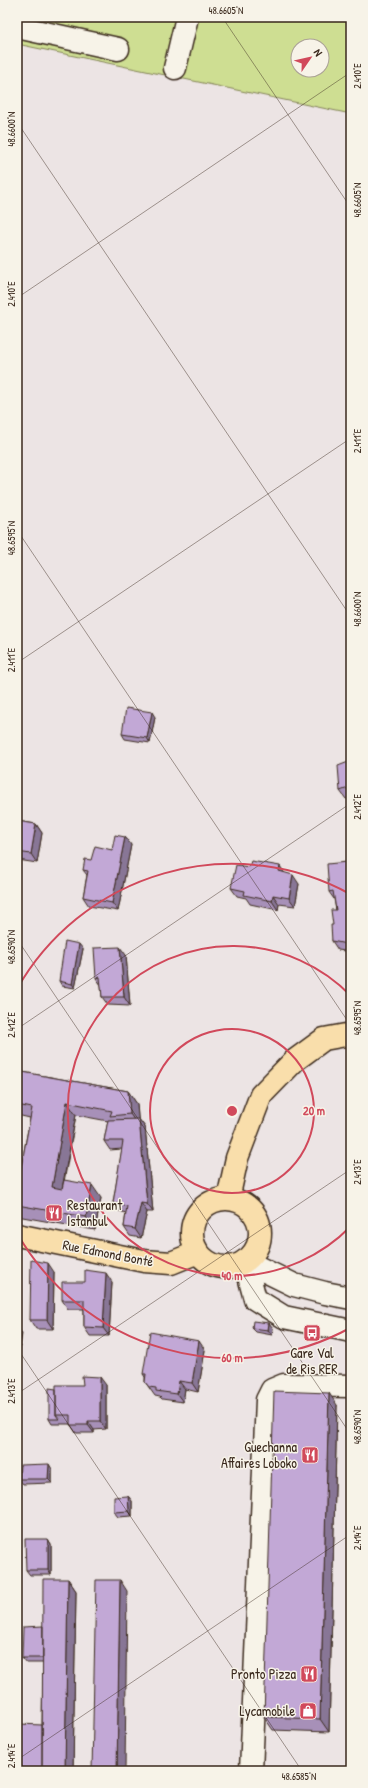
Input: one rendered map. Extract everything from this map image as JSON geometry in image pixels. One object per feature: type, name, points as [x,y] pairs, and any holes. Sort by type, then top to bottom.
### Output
[{"type":"main road","points":[[228,1199],[237,1158],[261,1095],[294,1061],[324,1039],[351,1034]]},
{"type":"main road","points":[[228,1199],[239,1201],[248,1207],[259,1224],[260,1234],[258,1245],[253,1254],[236,1266],[225,1267],[215,1265],[206,1260],[198,1252],[193,1237],[194,1221],[200,1212],[208,1204],[218,1200],[228,1199]]},
{"type":"main road","name":"Rue Edmond Bonté","points":[[17,1235],[144,1261],[171,1263],[198,1252]]},
{"type":"street","points":[[175,68],[187,17]]},
{"type":"street","points":[[17,27],[118,49]]},
{"type":"street","points":[[245,1261],[294,1285],[351,1298]]},
{"type":"street","points":[[245,1261],[255,1299],[284,1317],[351,1331]]},
{"type":"street","points":[[251,1771],[267,1400],[272,1390],[284,1385],[351,1386]]},
{"type":"green space","points":[[17,17],[351,17],[351,114],[17,44]]},
{"type":"building","points":[[126,708],[152,712],[147,738],[122,734]]},
{"type":"building","points":[[351,761],[351,787],[340,791],[338,766]]},
{"type":"building","points":[[17,821],[36,824],[31,854],[17,852]]},
{"type":"building","points":[[115,835],[125,837],[112,903],[83,897],[88,871],[83,870],[85,859],[91,860],[95,846],[112,850]]},
{"type":"building","points":[[251,861],[280,866],[279,871],[293,875],[289,898],[273,895],[272,901],[244,895],[245,891],[231,888],[236,865],[249,867]]},
{"type":"building","points":[[347,862],[351,902],[351,945],[332,941],[331,925],[333,925],[331,910],[336,910],[333,891],[329,892],[327,864]]},
{"type":"building","points":[[65,941],[79,944],[72,984],[59,981]]},
{"type":"building","points":[[120,947],[124,997],[102,997],[100,977],[96,978],[94,948]]},
{"type":"building","points":[[17,1071],[128,1091],[130,1114],[110,1116],[112,1111],[67,1102],[52,1187],[62,1189],[64,1180],[92,1185],[86,1217],[17,1205],[17,1172],[20,1173],[32,1108],[17,1105]]},
{"type":"building","points":[[139,1119],[147,1204],[141,1203],[135,1229],[124,1227],[127,1206],[113,1203],[123,1141],[104,1141],[108,1120]]},
{"type":"building","points":[[31,1260],[48,1263],[47,1320],[30,1320]]},
{"type":"building","points":[[85,1270],[106,1273],[103,1328],[84,1327],[84,1300],[62,1300],[62,1282],[85,1282]]},
{"type":"building","points":[[253,1321],[269,1323],[268,1330],[252,1328]]},
{"type":"building","points":[[150,1332],[199,1341],[192,1383],[179,1381],[177,1394],[156,1391],[156,1388],[149,1387],[145,1382],[146,1374],[143,1374]]},
{"type":"building","points":[[82,1376],[100,1377],[100,1421],[88,1421],[88,1425],[70,1425],[70,1415],[56,1415],[56,1385],[83,1385]]},
{"type":"building","points":[[49,1388],[56,1389],[56,1415],[59,1419],[49,1419]]},
{"type":"building","points":[[274,1391],[329,1393],[320,1719],[264,1717]]},
{"type":"building","points":[[49,1464],[48,1479],[19,1479],[20,1465]]},
{"type":"building","points":[[128,1496],[129,1511],[114,1512],[114,1497]]},
{"type":"building","points":[[25,1539],[48,1539],[48,1570],[26,1570]]},
{"type":"building","points":[[43,1579],[68,1579],[65,1771],[42,1771]]},
{"type":"building","points":[[96,1580],[120,1580],[117,1771],[92,1771]]},
{"type":"building","points":[[43,1626],[43,1658],[22,1658],[23,1627]]},
{"type":"building","points":[[19,1724],[42,1725],[42,1771],[20,1771]]},
{"type":"place","name":"Restaurant Istanbul","points":[[54,1213]]},
{"type":"place","name":"Gare Val de Ris RER","points":[[312,1333]]},
{"type":"place","name":"Guechanna Affaires Loboko","points":[[310,1455]]},
{"type":"place","name":"Pronto Pizza","points":[[309,1674]]},
{"type":"place","name":"Lycamobile","points":[[308,1711]]}]
